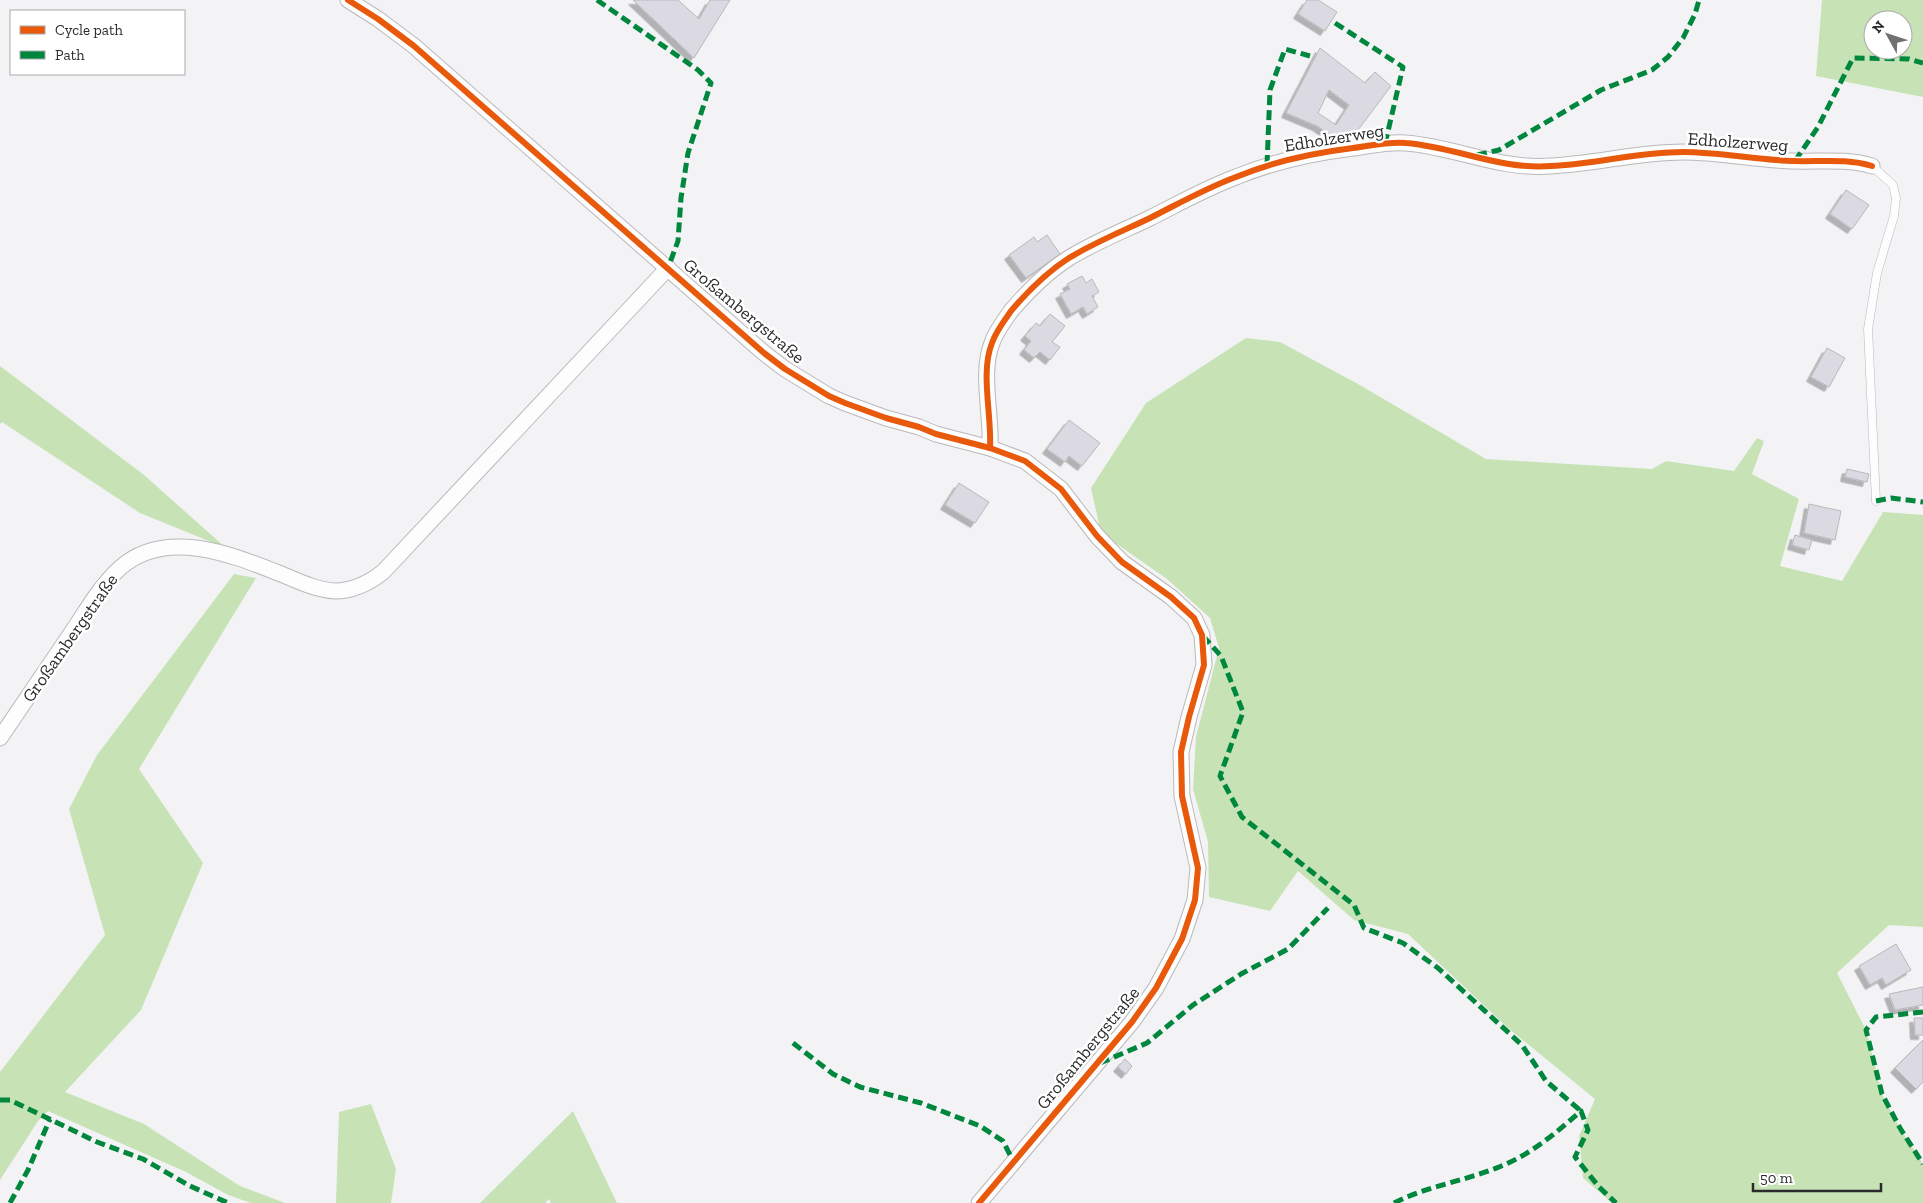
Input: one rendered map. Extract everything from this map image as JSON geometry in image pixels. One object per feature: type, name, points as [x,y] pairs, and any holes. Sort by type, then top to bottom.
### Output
[{"type":"street","name":"Großambergstraße","points":[[348,0],[378,19],[414,46],[764,353],[785,369],[829,396],[886,418],[936,434],[990,448],[1025,461],[1050,480],[1072,501],[1097,536],[1122,562],[1171,597],[1194,618],[1202,636],[1204,665],[1181,752],[1182,796],[1198,868],[1195,900],[1182,939],[1156,988],[1132,1022],[979,1203]]},
{"type":"street","name":"Edholzerweg","points":[[990,448],[991,419],[987,358],[992,341],[1004,321],[1026,294],[1069,258],[1234,177],[1267,165],[1320,152],[1405,143],[1510,166],[1554,166],[1652,153],[1681,152],[1708,153],[1763,160],[1860,162],[1872,166]]},
{"type":"street","name":"Großambergstraße","points":[[0,738],[99,592],[120,568],[144,553],[172,547],[212,552],[246,560],[312,587],[336,591],[363,585],[384,572],[668,268]]},
{"type":"lane","points":[[1872,166],[1893,185],[1896,198],[1894,216],[1877,273],[1868,329],[1876,501]]},
{"type":"green space","points":[[1822,0],[1923,0],[1923,97],[1816,76]]},
{"type":"green space","points":[[1246,338],[1280,342],[1358,384],[1486,459],[1652,469],[1666,461],[1734,471],[1757,438],[1764,441],[1752,474],[1799,499],[1780,566],[1842,581],[1883,512],[1923,515],[1923,927],[1889,925],[1837,973],[1866,1030],[1882,1094],[1900,1128],[1923,1164],[1923,1203],[1612,1203],[1583,1178],[1579,1136],[1595,1099],[1508,1028],[1408,934],[1354,920],[1298,871],[1270,911],[1209,897],[1208,842],[1193,789],[1196,737],[1219,648],[1210,618],[1167,579],[1101,533],[1091,488],[1146,403]]},
{"type":"green space","points":[[0,366],[144,475],[226,548],[140,513],[2,422],[0,424]]},
{"type":"green space","points":[[234,574],[256,578],[139,769],[203,863],[141,1010],[65,1092],[144,1124],[240,1186],[285,1203],[251,1203],[228,1195],[186,1172],[48,1111],[38,1121],[0,1180],[0,1072],[105,935],[69,809],[97,755]]},
{"type":"green space","points":[[371,1104],[396,1169],[391,1203],[336,1203],[339,1112]]},
{"type":"green space","points":[[573,1111],[617,1203],[551,1203],[549,1199],[545,1203],[480,1203]]},
{"type":"building","points":[[633,0],[678,0],[699,19],[710,0],[730,0],[694,58]]},
{"type":"building","points":[[1307,0],[1318,0],[1337,12],[1325,31],[1298,14]]},
{"type":"building","points":[[1320,48],[1365,83],[1375,72],[1391,86],[1346,146],[1317,126],[1286,113]],"holes":[[[1329,90],[1349,105],[1336,125],[1318,113]]]},
{"type":"building","points":[[1846,190],[1869,205],[1852,229],[1830,214]]},
{"type":"building","points":[[1047,235],[1060,254],[1026,278],[1009,255],[1034,237],[1037,242]]},
{"type":"building","points":[[1082,276],[1086,283],[1092,279],[1099,292],[1092,296],[1098,307],[1087,314],[1083,307],[1071,314],[1060,294],[1070,289],[1067,284]]},
{"type":"building","points":[[1050,314],[1065,326],[1052,342],[1060,347],[1050,360],[1040,352],[1034,358],[1024,350],[1031,341],[1025,336],[1036,323],[1040,326]]},
{"type":"building","points":[[1827,348],[1845,358],[1829,387],[1811,377]]},
{"type":"building","points":[[1069,420],[1100,443],[1082,466],[1069,456],[1065,462],[1047,449]]},
{"type":"building","points":[[1847,469],[1869,474],[1867,482],[1845,477]]},
{"type":"building","points":[[959,483],[989,502],[975,523],[945,505]]},
{"type":"building","points":[[1809,504],[1841,511],[1835,540],[1804,533]]},
{"type":"building","points":[[1795,535],[1812,540],[1809,550],[1792,545]]},
{"type":"building","points":[[1896,944],[1911,970],[1886,985],[1882,978],[1870,985],[1859,966]]},
{"type":"building","points":[[1923,987],[1923,1005],[1895,1010],[1889,994]]},
{"type":"building","points":[[1914,1018],[1923,1018],[1923,1035],[1915,1035]]},
{"type":"building","points":[[1923,1040],[1923,1082],[1916,1089],[1895,1068]]},
{"type":"building","points":[[1125,1059],[1132,1066],[1126,1074],[1118,1067]]},
{"type":"marked path","points":[[597,0],[698,70],[711,83],[688,153],[681,198],[678,241],[668,268]]},
{"type":"marked path","points":[[1477,155],[1499,150],[1601,90],[1652,70],[1668,57],[1683,38],[1695,14],[1699,0]]},
{"type":"marked path","points":[[1335,23],[1403,67],[1385,144]]},
{"type":"marked path","points":[[1267,165],[1270,90],[1285,49],[1310,56]]},
{"type":"marked path","points":[[1795,161],[1818,127],[1853,58],[1909,59],[1923,63]]},
{"type":"marked path","points":[[1876,501],[1891,498],[1923,502]]},
{"type":"marked path","points":[[1203,636],[1221,656],[1243,712],[1220,776],[1242,817],[1354,905],[1364,928],[1403,943],[1438,968],[1522,1045],[1546,1081],[1581,1111]]},
{"type":"marked path","points":[[1100,1063],[1147,1043],[1193,1005],[1241,974],[1288,949],[1328,908]]},
{"type":"marked path","points":[[1923,1012],[1876,1017],[1866,1030],[1882,1094],[1900,1128],[1923,1164]]},
{"type":"marked path","points":[[793,1043],[833,1074],[860,1087],[921,1103],[980,1126],[1003,1141],[1013,1161]]},
{"type":"marked path","points":[[0,1100],[10,1100],[97,1142],[143,1159],[190,1186],[228,1203]]},
{"type":"marked path","points":[[1394,1203],[1420,1192],[1486,1172],[1510,1162],[1542,1143],[1581,1111],[1588,1130],[1575,1157],[1599,1187],[1616,1203]]},
{"type":"marked path","points":[[10,1203],[28,1170],[50,1119]]},
{"type":"cycle path","points":[[348,0],[378,19],[414,46],[764,353],[785,369],[829,396],[845,403],[886,418],[936,434],[990,448],[1025,461],[1061,489],[1097,536],[1122,562],[1171,597],[1194,618],[1202,635],[1204,665],[1181,752],[1182,796],[1198,868],[1195,900],[1182,939],[1156,988],[1132,1022],[979,1203]]},
{"type":"cycle path","points":[[990,448],[987,381],[989,355],[1000,326],[1031,289],[1061,263],[1089,247],[1192,196],[1265,166],[1323,152],[1393,143],[1424,145],[1495,162],[1532,166],[1567,165],[1650,154],[1683,152],[1779,160],[1843,161],[1872,166]]}]
